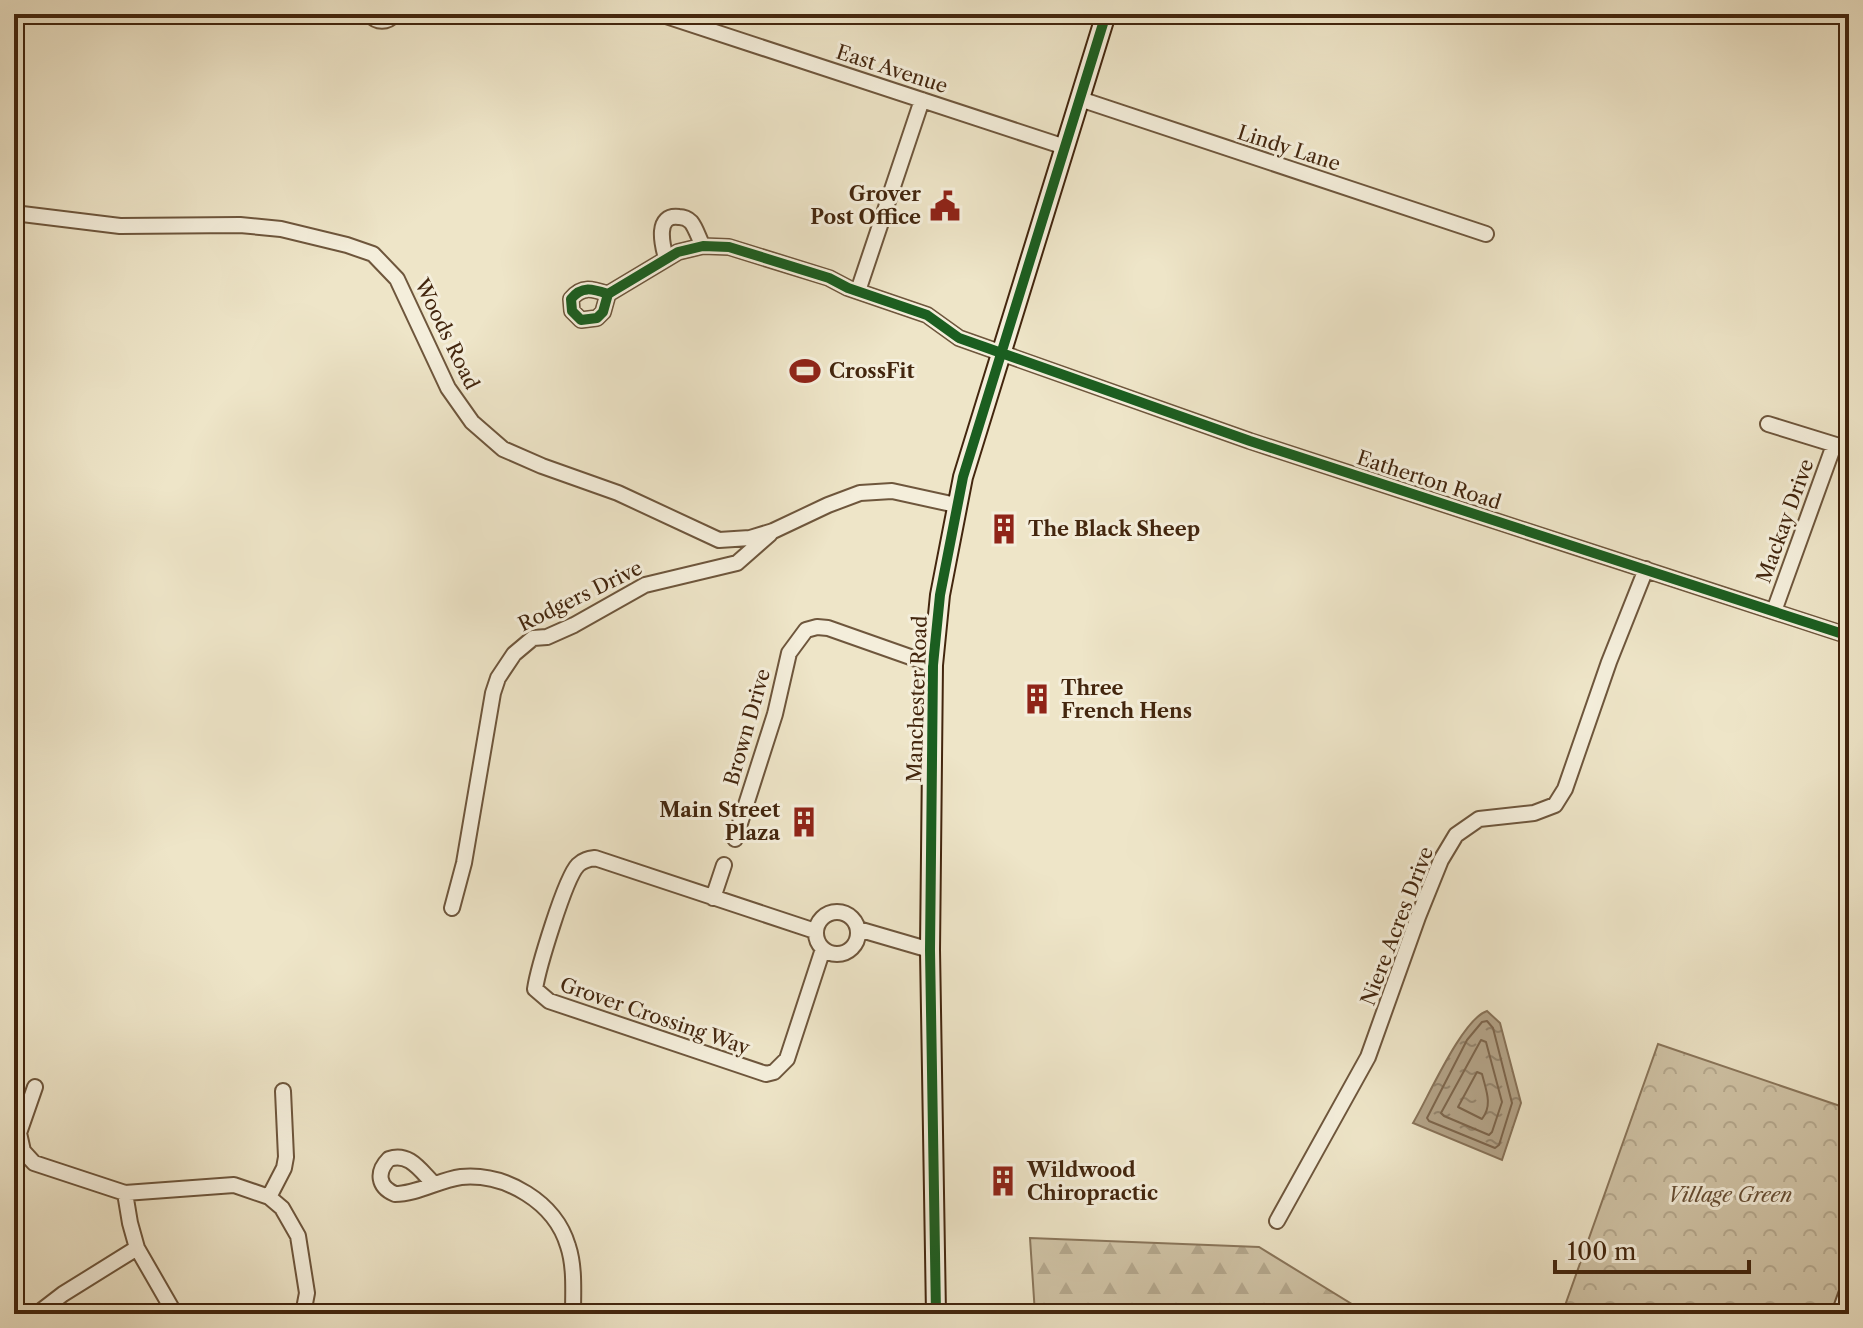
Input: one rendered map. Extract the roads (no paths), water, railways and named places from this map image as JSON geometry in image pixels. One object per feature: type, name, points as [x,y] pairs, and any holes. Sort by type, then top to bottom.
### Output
[{"type":"street","points":[[369,14],[380,21],[386,21],[395,14]]},
{"type":"street","name":"East Avenue","points":[[660,14],[1065,147]]},
{"type":"street","name":"Manchester Road","points":[[936,1314],[930,950],[933,665],[940,595],[956,505],[1106,14]]},
{"type":"street","name":"Lindy Lane","points":[[1080,99],[1486,234]]},
{"type":"street","points":[[858,291],[922,100]]},
{"type":"street","name":"Woods Road","points":[[14,213],[120,226],[240,225],[281,229],[373,254],[397,279],[448,388],[472,422],[503,449],[618,493],[719,540],[750,538],[773,531],[860,493],[892,491],[956,505]]},
{"type":"street","points":[[608,294],[666,258],[703,246],[691,221],[671,217],[665,222],[661,233],[666,258]]},
{"type":"street","name":"Eatherton Road","points":[[703,246],[729,247],[829,278],[927,315],[959,338],[1250,441],[1849,636]]},
{"type":"street","points":[[1768,424],[1849,449]]},
{"type":"street","name":"Mackay Drive","points":[[1774,611],[1834,445]]},
{"type":"street","name":"Rodgers Drive","points":[[452,908],[464,863],[493,693],[498,678],[514,654],[533,638],[547,637],[574,625],[645,585],[737,563],[773,531]]},
{"type":"street","name":"Niere Acres Drive","points":[[1277,1221],[1368,1057],[1418,917],[1441,860],[1456,835],[1479,819],[1534,813],[1555,805],[1565,789],[1609,662],[1646,569]]},
{"type":"street","name":"Brown Drive","points":[[735,839],[775,714],[789,653],[806,630],[828,628],[933,665]]},
{"type":"street","name":"Grover Crossing Way","points":[[815,931],[595,858],[584,860],[577,865],[568,882],[535,989],[549,1001],[766,1074],[774,1072],[787,1059],[823,949]]},
{"type":"street","points":[[713,898],[724,865]]},
{"type":"street","points":[[839,911],[852,917],[858,929],[857,942],[848,952],[835,954],[823,949],[815,931],[826,914],[839,911]]},
{"type":"street","points":[[858,929],[930,950]]},
{"type":"street","points":[[35,1087],[19,1133],[28,1157],[49,1169],[125,1193],[234,1185],[269,1197],[282,1208],[298,1236],[307,1293],[303,1314]]},
{"type":"street","points":[[269,1197],[284,1168],[286,1157],[283,1091]]},
{"type":"street","points":[[433,1183],[462,1177],[484,1178],[519,1189],[547,1209],[564,1233],[570,1249],[573,1314]]},
{"type":"street","points":[[125,1193],[137,1248],[175,1314]]},
{"type":"street","points":[[37,1314],[137,1248]]},
{"type":"street","points":[[1839,1314],[1849,1286]]},
{"type":"water","points":[[1487,1011],[1500,1023],[1521,1103],[1502,1160],[1413,1123],[1457,1043],[1477,1017]]},
{"type":"place","name":"Grover Post Office","points":[[945,206]]},
{"type":"place","name":"CrossFit","points":[[805,371]]},
{"type":"place","name":"The Black Sheep","points":[[1004,529]]},
{"type":"place","name":"Three French Hens","points":[[1037,699]]},
{"type":"place","name":"Main Street Plaza","points":[[804,822]]},
{"type":"place","name":"Wildwood Chiropractic","points":[[1003,1181]]},
{"type":"park label","name":"Village Green","points":[[1730,1195]]}]
